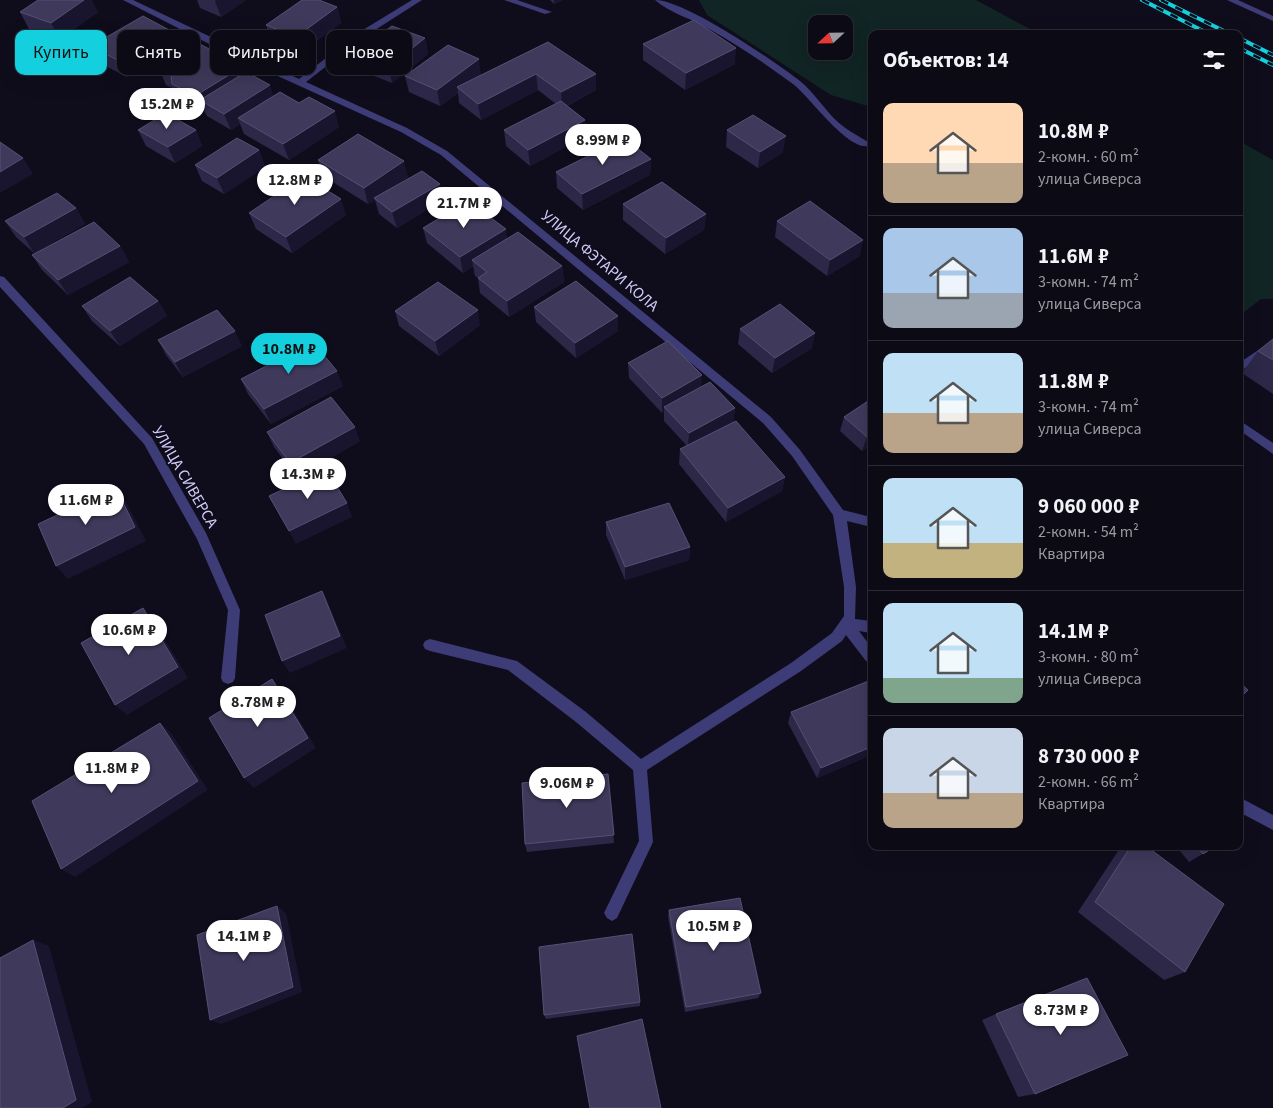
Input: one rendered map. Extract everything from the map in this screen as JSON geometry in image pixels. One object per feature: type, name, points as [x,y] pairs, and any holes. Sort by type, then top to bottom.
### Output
[{"type":"street","name":"УЛИЦА ФЭТАРИ КОЛА","points":[[127,0],[228,50],[404,130],[444,153],[484,184],[767,420],[796,454],[839,514],[847,556],[850,587],[850,617],[845,624]]},
{"type":"street","points":[[300,83],[361,35],[418,0]]},
{"type":"street","points":[[508,0],[548,12]]},
{"type":"street","points":[[659,0],[711,26],[798,84],[837,126],[865,144]]},
{"type":"street","points":[[1231,0],[1273,19]]},
{"type":"street","name":"УЛИЦА СИВЕРСА","points":[[0,280],[148,441],[202,537],[234,610],[228,678]]},
{"type":"street","points":[[1243,365],[1273,344]]},
{"type":"street","points":[[1243,427],[1273,448]]},
{"type":"street","points":[[839,514],[868,521]]},
{"type":"street","points":[[845,624],[868,627]]},
{"type":"street","points":[[845,624],[868,653]]},
{"type":"street","points":[[640,767],[796,666],[837,637],[845,624]]},
{"type":"street","points":[[430,646],[512,665],[581,717],[640,767],[646,842],[612,913]]},
{"type":"street","points":[[1243,806],[1273,823]]},
{"type":"green space","points":[[699,0],[976,0],[1032,30],[868,30],[868,106],[831,95],[707,15]]},
{"type":"green space","points":[[1243,143],[1273,160],[1273,299],[1261,299],[1243,313]]},
{"type":"building","points":[[38,0],[84,0],[51,23],[20,12]]},
{"type":"building","points":[[302,0],[319,0],[337,7],[306,30],[278,30],[266,25]]},
{"type":"building","points":[[143,16],[169,30],[119,30]]},
{"type":"building","points":[[694,20],[736,48],[686,73],[643,44]]},
{"type":"building","points":[[392,26],[403,30],[387,30]]},
{"type":"building","points":[[117,31],[117,60],[107,55],[107,37]]},
{"type":"building","points":[[412,33],[425,38],[412,48]]},
{"type":"building","points":[[548,42],[596,74],[561,92],[536,74],[478,104],[457,87]]},
{"type":"building","points":[[200,44],[210,49],[210,75],[229,75],[195,96],[172,84],[171,75],[200,75]]},
{"type":"building","points":[[448,45],[479,59],[437,90],[405,76],[412,75],[412,71]]},
{"type":"building","points":[[241,75],[252,75],[270,85],[224,114],[200,100]]},
{"type":"building","points":[[280,92],[299,103],[309,97],[335,111],[283,144],[238,118]]},
{"type":"building","points":[[561,101],[585,120],[528,150],[504,130]]},
{"type":"building","points":[[166,113],[196,130],[168,147],[138,130]]},
{"type":"building","points":[[753,115],[786,136],[760,152],[727,130]]},
{"type":"building","points":[[358,134],[404,161],[364,188],[318,160]]},
{"type":"building","points":[[237,138],[259,150],[217,178],[195,165]]},
{"type":"building","points":[[624,138],[651,159],[582,194],[556,172]]},
{"type":"building","points":[[0,142],[23,158],[0,172]]},
{"type":"building","points":[[422,171],[440,184],[392,212],[374,198]]},
{"type":"building","points":[[304,176],[341,199],[286,237],[249,213]]},
{"type":"building","points":[[662,182],[706,214],[666,238],[623,204]]},
{"type":"building","points":[[57,193],[76,208],[24,237],[5,221]]},
{"type":"building","points":[[468,201],[506,229],[460,257],[423,228]]},
{"type":"building","points":[[810,201],[863,240],[830,260],[777,221]]},
{"type":"building","points":[[94,222],[120,246],[58,280],[32,255]]},
{"type":"building","points":[[518,232],[562,266],[507,301],[478,278],[487,272],[472,260]]},
{"type":"building","points":[[130,277],[158,301],[110,331],[82,306]]},
{"type":"building","points":[[576,281],[618,316],[575,343],[534,307]]},
{"type":"building","points":[[438,282],[478,310],[435,341],[395,311]]},
{"type":"building","points":[[780,304],[815,333],[775,358],[740,329]]},
{"type":"building","points":[[217,310],[235,331],[175,362],[158,340]]},
{"type":"building","points":[[1273,339],[1273,360],[1258,351]]},
{"type":"building","points":[[668,341],[702,375],[662,398],[628,363]]},
{"type":"building","points":[[313,342],[337,371],[264,409],[241,379]]},
{"type":"building","points":[[710,382],[735,408],[689,433],[664,407]]},
{"type":"building","points":[[331,397],[355,427],[290,463],[267,432]]},
{"type":"building","points":[[868,401],[868,436],[867,437],[844,417]]},
{"type":"building","points":[[736,421],[785,477],[728,508],[680,449]]},
{"type":"building","points":[[326,469],[347,503],[289,531],[269,496]]},
{"type":"building","points":[[116,488],[135,527],[56,566],[38,524]]},
{"type":"building","points":[[669,503],[690,547],[625,567],[606,522]]},
{"type":"building","points":[[322,591],[340,636],[282,661],[265,615]]},
{"type":"building","points":[[143,608],[178,667],[115,705],[81,643]]},
{"type":"building","points":[[272,679],[308,738],[244,778],[209,718]]},
{"type":"building","points":[[868,681],[868,748],[821,768],[791,712]]},
{"type":"building","points":[[1243,686],[1248,690],[1243,695]]},
{"type":"building","points":[[160,723],[198,781],[61,869],[32,801]]},
{"type":"building","points":[[608,774],[614,835],[525,844],[522,783]]},
{"type":"building","points":[[1128,850],[1151,850],[1224,904],[1185,972],[1095,902]]},
{"type":"building","points":[[1200,850],[1210,850],[1203,854]]},
{"type":"building","points":[[740,898],[761,993],[686,1007],[669,910]]},
{"type":"building","points":[[277,906],[293,987],[210,1020],[197,935]]},
{"type":"building","points":[[632,934],[640,1002],[544,1015],[539,947]]},
{"type":"building","points":[[33,940],[76,1100],[63,1108],[0,1108],[0,958]]},
{"type":"building","points":[[1087,978],[1128,1055],[1035,1094],[996,1014]]},
{"type":"building","points":[[642,1019],[661,1108],[590,1108],[577,1036]]},
{"type":"railway","points":[[1142,0],[1201,30]]},
{"type":"railway","points":[[1161,0],[1222,30]]},
{"type":"railway","points":[[1243,40],[1273,55]]},
{"type":"railway","points":[[1243,50],[1273,65]]}]
